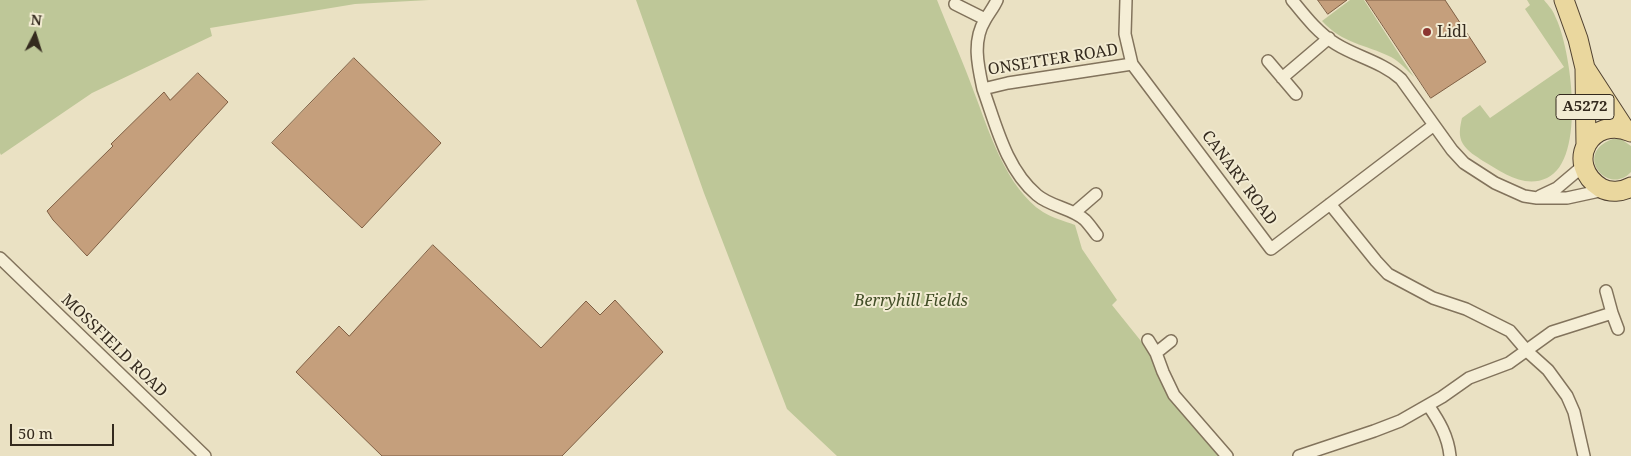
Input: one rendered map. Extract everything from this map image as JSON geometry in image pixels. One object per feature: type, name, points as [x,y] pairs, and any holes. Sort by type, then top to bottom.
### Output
[{"type":"main road","name":"A5272","points":[[1564,0],[1578,40],[1585,68],[1586,146]]},
{"type":"main road","name":"A5272","points":[[1585,68],[1627,130]]},
{"type":"main road","name":"A5272","points":[[1583,166],[1583,153],[1591,138],[1606,128],[1627,130]]},
{"type":"main road","points":[[1583,166],[1591,181],[1617,189],[1631,205]]},
{"type":"street","name":"ONSETTER ROAD","points":[[997,0],[980,30],[977,47],[978,66],[983,89],[1008,82],[1132,64]]},
{"type":"street","name":"CANARY ROAD","points":[[1126,0],[1125,34],[1132,64],[1271,248],[1434,125]]},
{"type":"street","points":[[1292,0],[1309,22],[1336,44],[1390,70],[1401,79],[1452,150],[1480,174],[1510,191],[1537,198],[1567,198],[1617,189]]},
{"type":"street","points":[[955,4],[985,19]]},
{"type":"street","points":[[1282,78],[1329,38]]},
{"type":"street","points":[[1268,61],[1296,94]]},
{"type":"street","points":[[983,89],[1004,150],[1021,176],[1036,194],[1052,205],[1074,213],[1084,220],[1097,235]]},
{"type":"street","points":[[1537,198],[1557,188],[1583,166]]},
{"type":"street","points":[[1074,213],[1096,194]]},
{"type":"street","points":[[1330,204],[1388,274],[1433,298],[1466,309],[1510,331],[1528,352],[1548,370],[1566,396],[1574,412],[1584,456]]},
{"type":"street","name":"MOSSFIELD ROAD","points":[[0,258],[205,456]]},
{"type":"street","points":[[1606,291],[1618,328]]},
{"type":"street","points":[[1299,456],[1374,432],[1400,421],[1469,378],[1510,363],[1528,352],[1552,332],[1612,313]]},
{"type":"street","points":[[1148,340],[1156,353],[1174,394],[1227,456]]},
{"type":"street","points":[[1156,353],[1170,341]]},
{"type":"street","points":[[1428,405],[1441,426],[1449,445],[1450,456]]},
{"type":"green space","points":[[0,0],[429,0],[355,4],[210,28],[212,36],[92,93],[1,155]]},
{"type":"green space","name":"Berryhill Fields","points":[[636,0],[937,0],[1000,158],[1009,174],[1030,202],[1054,218],[1075,225],[1082,249],[1117,300],[1112,305],[1153,356],[1224,456],[837,456],[787,409],[704,193]]},
{"type":"green space","points":[[1350,0],[1364,0],[1414,77],[1391,57],[1346,39],[1330,29],[1322,21]]},
{"type":"green space","points":[[1527,0],[1544,0],[1554,14],[1561,31],[1566,52],[1572,102],[1571,127],[1567,149],[1559,167],[1547,178],[1530,182],[1514,178],[1475,156],[1467,149],[1460,138],[1462,118],[1480,105],[1490,118],[1564,67],[1525,9],[1530,5]]},
{"type":"green space","points":[[1613,139],[1621,139],[1631,146],[1631,172],[1622,178],[1613,179],[1604,176],[1598,170],[1595,162],[1595,154],[1601,145]]},
{"type":"building","points":[[1318,0],[1347,0],[1328,14]]},
{"type":"building","name":"Lidl","points":[[1366,0],[1445,0],[1486,62],[1431,98]]},
{"type":"building","points":[[354,58],[441,143],[362,228],[272,143]]},
{"type":"building","points":[[198,73],[228,102],[87,256],[47,211],[164,92],[170,100]]},
{"type":"building","points":[[433,245],[541,348],[586,301],[600,315],[615,300],[663,352],[562,456],[382,456],[296,372],[339,326],[349,336]]},
{"type":"place","name":"Lidl","points":[[1427,32]]}]
